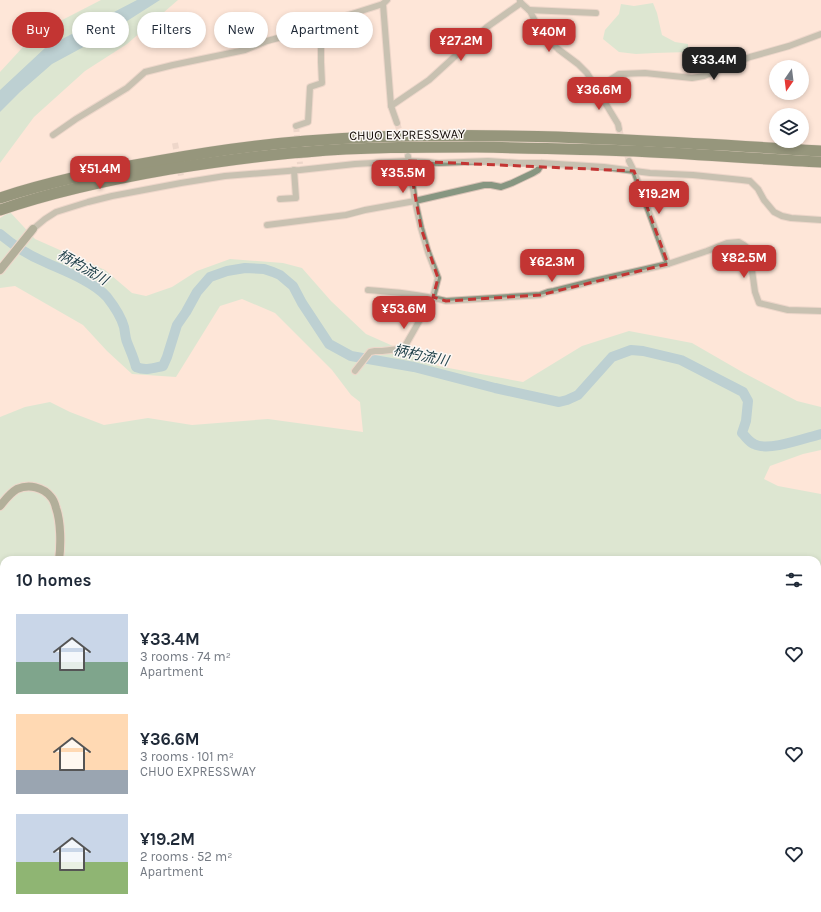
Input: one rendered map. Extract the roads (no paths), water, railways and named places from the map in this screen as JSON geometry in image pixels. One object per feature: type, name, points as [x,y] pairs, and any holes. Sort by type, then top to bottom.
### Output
[{"type":"highway","name":"CHUO EXPRESSWAY","points":[[2,197],[35,187],[133,165],[193,154],[305,141],[432,136],[540,137],[634,140],[821,151]]},
{"type":"highway","name":"CHUO EXPRESSWAY","points":[[5,208],[74,189],[137,175],[195,165],[246,158],[364,148],[545,148],[635,151],[821,162]]},
{"type":"street","points":[[356,12],[385,2],[391,106],[397,123]]},
{"type":"street","points":[[391,106],[429,80],[487,27],[520,2],[528,10],[540,31],[558,49],[578,64],[587,74],[618,124],[619,129]]},
{"type":"street","points":[[528,10],[596,13]]},
{"type":"street","points":[[596,89],[619,74],[646,73],[692,78],[704,76],[750,57],[789,46],[821,34]]},
{"type":"street","points":[[53,135],[127,88],[145,72],[245,50],[276,39]]},
{"type":"street","points":[[296,126],[308,122],[310,87],[322,83],[321,48]]},
{"type":"street","points":[[355,371],[370,352],[399,349],[405,346],[433,298],[438,278],[421,228],[408,159]]},
{"type":"street","points":[[0,270],[33,229],[45,219],[56,212],[88,202],[112,196],[225,176],[298,168],[408,159],[440,163],[488,161],[542,163],[604,167],[650,173],[700,175],[742,180],[750,182],[758,189],[764,200],[774,212],[791,218],[821,220]]},
{"type":"street","points":[[629,161],[668,264]]},
{"type":"street","points":[[267,225],[346,215],[484,185],[501,187],[533,173],[538,170],[542,163]]},
{"type":"street","points":[[280,199],[296,198],[298,168]]},
{"type":"street","points":[[181,176],[181,183]]},
{"type":"street","points":[[368,290],[446,301],[540,295],[668,264],[727,243],[739,242],[750,249],[755,292],[758,303],[788,310],[821,311]]},
{"type":"street","points":[[0,506],[8,496],[17,489],[26,487],[40,489],[52,497],[57,509],[60,535],[59,556]]},
{"type":"water","points":[[137,0],[160,0],[141,12],[137,12],[137,15],[129,20],[129,12],[114,12]]},
{"type":"water","points":[[72,34],[72,48],[82,48],[52,64],[0,112],[0,90],[45,48],[64,48],[64,38]]},
{"type":"waterway","name":"柄杓流川","points":[[0,234],[28,254],[79,277],[95,286],[107,297],[123,323],[126,340],[136,367],[143,369],[163,366],[177,325],[197,292],[210,277],[227,271],[245,268],[264,269],[280,275],[293,286],[302,303],[329,344],[351,356],[414,367],[495,388],[559,402],[578,395],[612,357],[631,350],[643,351],[681,360],[743,392],[748,401],[746,421],[742,433],[754,444],[760,446],[777,445],[821,434]]},
{"type":"tunnel","points":[[397,123],[408,156]]},
{"type":"tunnel","points":[[296,126],[300,164]]},
{"type":"tunnel","points":[[619,129],[629,161]]},
{"type":"tunnel","points":[[175,143],[181,176]]}]
